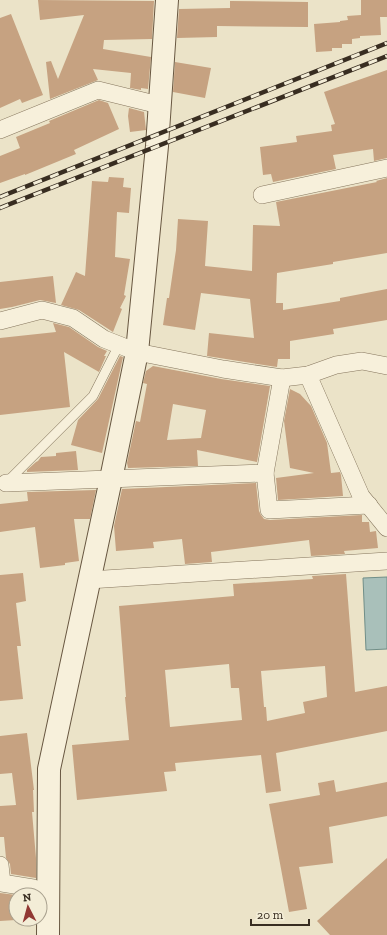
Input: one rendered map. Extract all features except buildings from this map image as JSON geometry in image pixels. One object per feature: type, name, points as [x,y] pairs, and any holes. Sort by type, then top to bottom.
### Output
[{"type":"street","points":[[48,894],[49,769],[111,479],[157,146],[167,0]]},
{"type":"street","points":[[0,130],[98,90],[159,105]]},
{"type":"street","points":[[262,195],[387,168]]},
{"type":"street","points":[[0,321],[42,310],[73,318],[104,339],[128,348],[223,369],[282,378],[308,375],[336,365],[362,361],[387,366]]},
{"type":"street","points":[[308,375],[361,496],[387,528]]},
{"type":"street","points":[[282,378],[264,473],[269,510],[368,505]]},
{"type":"street","points":[[3,485],[264,473]]},
{"type":"street","points":[[90,580],[387,561]]},
{"type":"street","points":[[0,865],[1,883],[27,887]]},
{"type":"lane","points":[[3,485],[93,396],[128,348]]},
{"type":"water","points":[[387,577],[387,649],[366,650],[363,578]]},
{"type":"railway","points":[[0,197],[387,43]]},
{"type":"railway","points":[[0,208],[387,56]]}]
